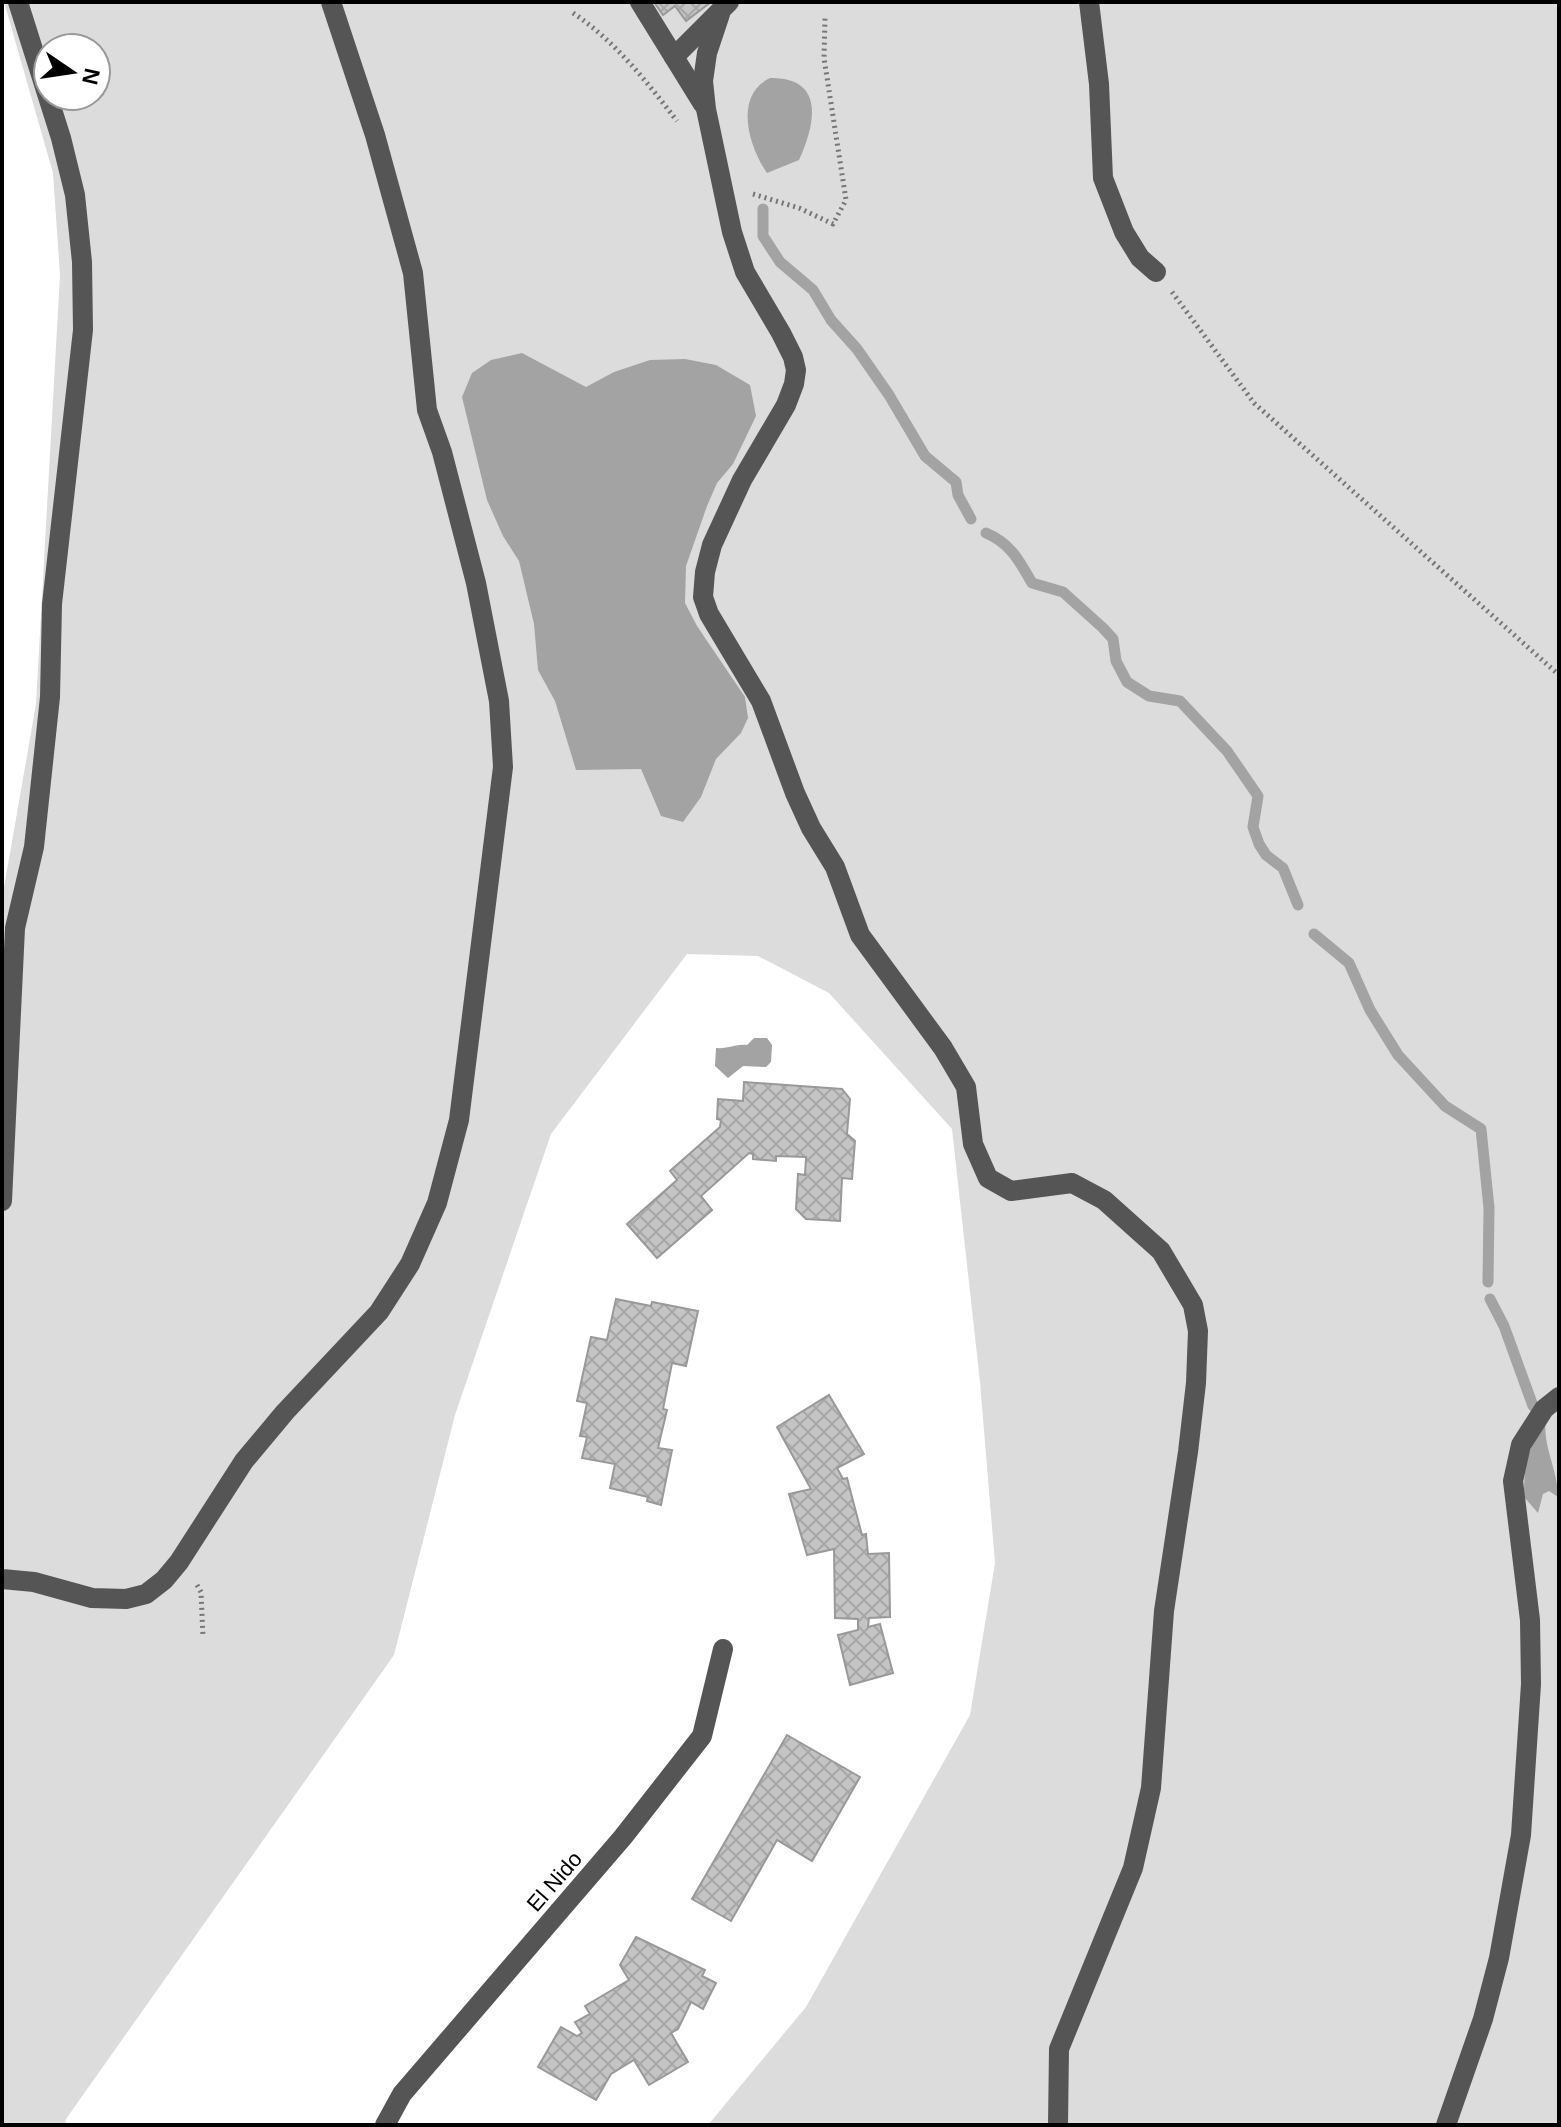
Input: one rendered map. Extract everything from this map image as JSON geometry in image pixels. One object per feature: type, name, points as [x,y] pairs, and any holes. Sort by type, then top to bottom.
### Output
[{"type":"street","points":[[2,1201],[5,1190],[9,927],[34,847],[50,697],[52,604],[83,330],[82,262],[75,195],[61,138],[18,2]]},
{"type":"street","points":[[2,1579],[34,1582],[92,1598],[126,1599],[146,1594],[164,1580],[179,1562],[244,1461],[285,1412],[379,1312],[410,1264],[437,1203],[459,1120],[503,767],[499,701],[476,583],[442,452],[427,410],[413,273],[375,135],[331,2]]},
{"type":"street","points":[[640,2],[706,109]]},
{"type":"street","points":[[1089,2],[1099,84],[1103,178],[1124,232],[1140,258],[1156,272]]},
{"type":"street","points":[[674,57],[724,8]]},
{"type":"street","points":[[724,8],[707,53],[703,81],[706,109],[732,232],[745,272],[781,333],[796,370],[786,405],[742,480],[712,545],[703,597],[709,614],[761,701],[795,793],[811,828],[835,867],[860,935],[936,1037],[966,1087],[973,1144],[988,1178],[1011,1191],[1072,1183],[1104,1200],[1161,1251],[1193,1305],[1198,1331],[1188,1452],[1164,1611],[1151,1788],[1133,1868],[1059,2049],[1058,2125]]},
{"type":"street","points":[[1446,2125],[1483,2019],[1499,1958],[1521,1835],[1531,1684],[1530,1620],[1513,1481],[1521,1445],[1544,1409],[1559,1397]]},
{"type":"street","name":"El Nido","points":[[385,2125],[402,2094],[623,1837],[702,1736],[723,1649]]},
{"type":"path","points":[[573,13],[606,38],[686,132],[714,146]]},
{"type":"path","points":[[722,184],[799,208],[833,224],[846,200],[824,58],[825,18]]},
{"type":"path","points":[[1156,272],[1254,403],[1559,675]]},
{"type":"path","points":[[179,1562],[189,1571],[201,1592],[203,1637]]},
{"type":"shaded area","points":[[4,2],[1559,2],[1559,2125],[708,2125],[806,2007],[970,1715],[995,1563],[980,1382],[952,1129],[829,993],[758,956],[687,954],[551,1134],[455,1415],[394,1655],[66,2119],[65,2125],[2,2125],[2,899],[36,704],[60,275],[53,173],[36,112],[112,112],[112,32],[32,32],[32,100]]},
{"type":"shaded area","points":[[770,78],[800,85],[808,94],[812,118],[799,160],[767,173],[750,136],[748,109],[751,97]]},
{"type":"shaded area","points":[[522,353],[586,387],[614,372],[650,360],[685,359],[716,365],[750,385],[756,416],[733,464],[717,483],[707,506],[686,566],[685,603],[745,697],[748,718],[741,733],[716,759],[701,797],[683,822],[661,816],[641,769],[576,770],[555,701],[538,670],[534,624],[519,561],[503,536],[487,500],[462,397],[472,373],[491,360]]},
{"type":"shaded area","points":[[754,1038],[767,1038],[772,1045],[771,1062],[766,1067],[743,1066],[728,1078],[715,1066],[716,1048],[747,1045]]},
{"type":"shaded area","points":[[1546,1419],[1546,1439],[1558,1497],[1549,1491],[1543,1494],[1538,1513],[1524,1497],[1525,1473],[1531,1448]]},
{"type":"building","points":[[654,2],[711,2],[686,21],[675,6],[663,15]]},
{"type":"building","points":[[744,1082],[842,1089],[850,1099],[847,1134],[855,1141],[852,1179],[842,1178],[840,1221],[806,1219],[796,1209],[798,1174],[805,1175],[806,1157],[776,1156],[776,1161],[753,1159],[753,1154],[749,1153],[701,1196],[712,1210],[657,1258],[627,1224],[677,1180],[670,1171],[720,1127],[721,1120],[717,1119],[718,1099],[743,1101]]},
{"type":"building","points":[[616,1299],[698,1311],[686,1366],[672,1363],[663,1409],[667,1410],[658,1448],[672,1450],[661,1505],[647,1501],[648,1497],[610,1488],[615,1464],[582,1458],[587,1437],[580,1436],[587,1403],[577,1401],[591,1337],[607,1340]]},
{"type":"building","points":[[829,1395],[864,1454],[837,1468],[843,1479],[847,1478],[862,1535],[866,1534],[868,1554],[889,1553],[890,1617],[869,1618],[868,1627],[880,1624],[893,1673],[850,1685],[838,1635],[858,1630],[858,1619],[835,1618],[834,1549],[807,1555],[789,1494],[811,1489],[777,1427]]},
{"type":"building","points":[[787,1735],[860,1777],[812,1861],[777,1840],[731,1921],[692,1899]]},
{"type":"building","points":[[636,1937],[705,1970],[702,1976],[716,1983],[703,2009],[691,2002],[678,2029],[671,2033],[688,2062],[649,2085],[634,2060],[611,2074],[596,2100],[538,2067],[561,2027],[577,2036],[582,2033],[575,2022],[590,2014],[585,2006],[629,1980],[620,1965]]},
{"type":"waterway","points":[[763,209],[763,236],[780,262],[813,290],[831,320],[857,349],[889,395],[925,456],[956,482],[958,495],[971,519]]},
{"type":"waterway","points":[[986,533],[1008,547],[1032,583],[1063,592],[1103,628],[1113,639],[1116,661],[1127,682],[1149,696],[1180,701],[1227,751],[1258,796],[1253,827],[1259,844],[1266,855],[1283,868],[1298,905]]},
{"type":"waterway","points":[[1314,934],[1349,963],[1370,1010],[1398,1055],[1445,1106],[1481,1129],[1489,1208],[1488,1282]]},
{"type":"waterway","points":[[1490,1299],[1504,1326],[1533,1406]]}]
